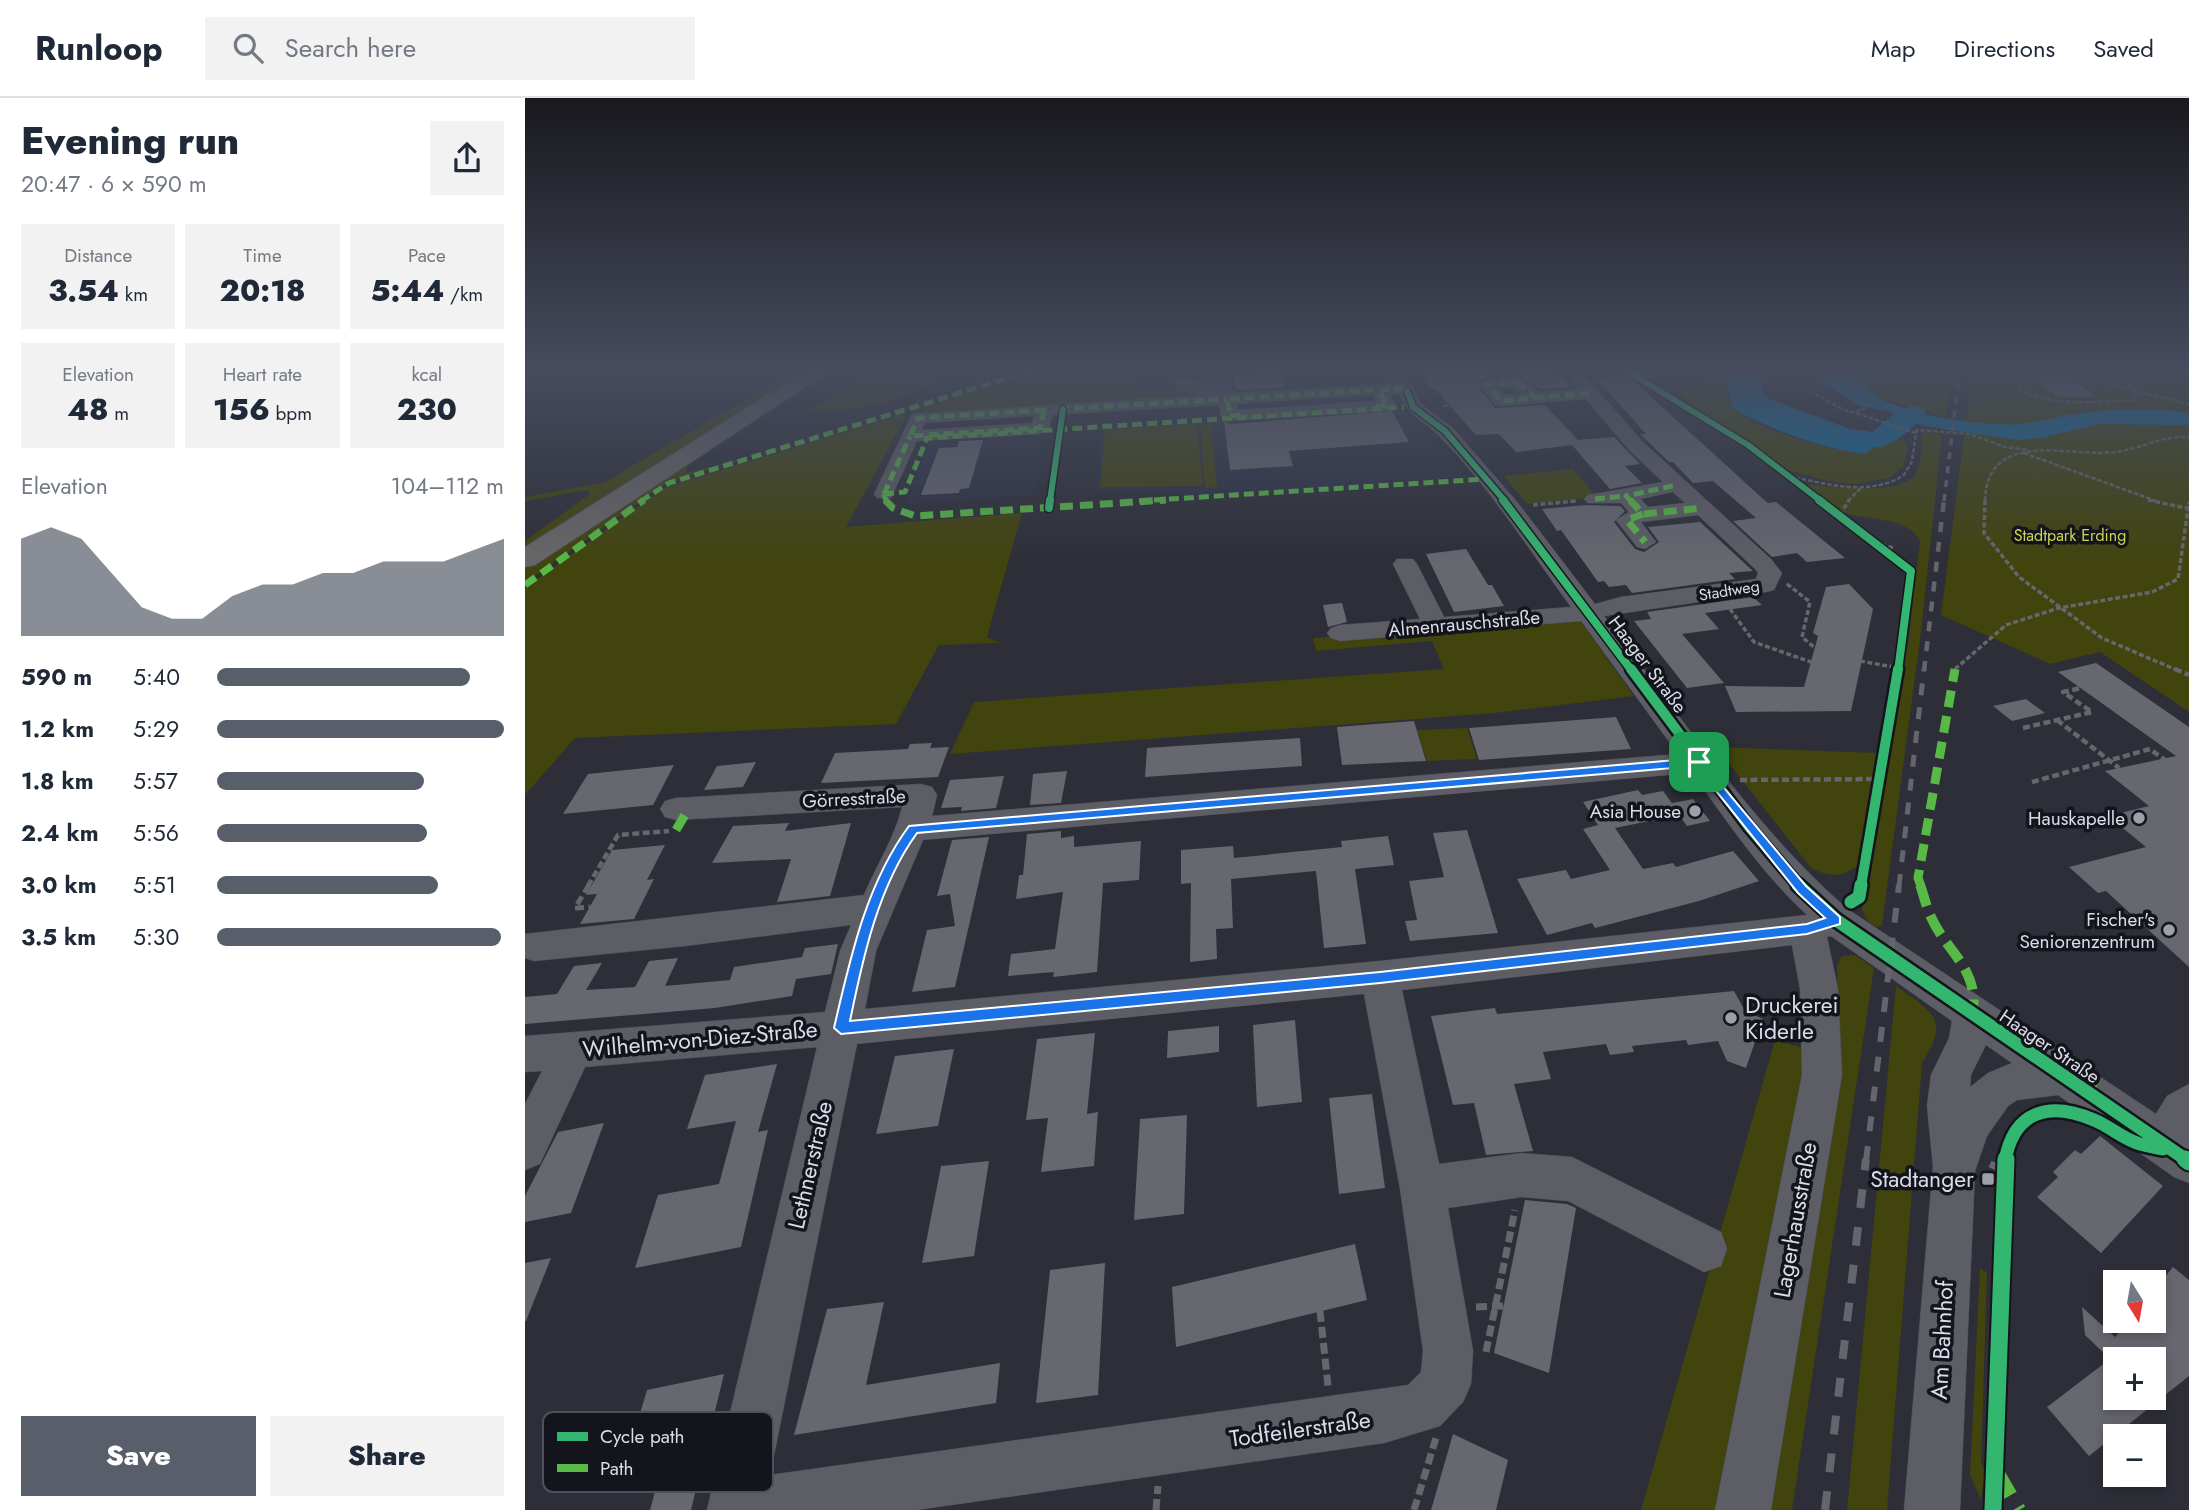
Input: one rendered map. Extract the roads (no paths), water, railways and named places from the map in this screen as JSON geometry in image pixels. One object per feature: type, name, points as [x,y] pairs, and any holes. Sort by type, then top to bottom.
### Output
[{"type":"main road","points":[[525,559],[716,434]]},
{"type":"street","points":[[884,494],[911,434]]},
{"type":"street","name":"Haager Straße","points":[[1452,434],[1699,762],[1802,890],[1821,925],[1972,1015],[2175,1153]]},
{"type":"street","name":"Stadtweg","points":[[1588,613],[1621,604],[1766,585],[1769,579],[1770,573],[1763,564],[1625,434]]},
{"type":"street","points":[[1595,499],[1626,496],[1677,485]]},
{"type":"street","points":[[1626,496],[1643,514]]},
{"type":"street","points":[[1645,542],[1627,520],[1643,514],[1703,508]]},
{"type":"street","points":[[1405,564],[1436,625]]},
{"type":"street","name":"Almenrauschstraße","points":[[1340,633],[1588,613]]},
{"type":"street","name":"Görresstraße","points":[[688,817],[921,794],[913,830],[1699,762]]},
{"type":"street","name":"Lethnerstraße","points":[[756,1412],[858,951],[873,908],[901,847],[913,830]]},
{"type":"street","points":[[534,946],[685,932],[873,908]]},
{"type":"street","name":"Wilhelm-von-Diez-Straße","points":[[525,1054],[841,1028],[1380,977],[1821,925]]},
{"type":"street","name":"Lagerhausstraße","points":[[1743,1510],[1822,1075],[1819,989],[1821,925]]},
{"type":"street","name":"Todfeilerstraße","points":[[735,1509],[1384,1417],[1422,1408],[1445,1384],[1448,1351],[1422,1189],[1380,977]]},
{"type":"street","name":"Am Bahnhof","points":[[1971,1171],[1948,1106],[1951,1076],[1968,1040],[1972,1015]]},
{"type":"street","points":[[525,1149],[573,1049]]},
{"type":"street","name":"Am Bahnhof","points":[[1933,1509],[1971,1171],[1971,1124],[2000,1087],[2015,1082],[2062,1076]]},
{"type":"street","points":[[2175,1153],[2182,1110],[2189,1104]]},
{"type":"street","points":[[1422,1189],[1523,1174],[1572,1179],[1704,1249]]},
{"type":"water","points":[[1789,434],[1856,434],[1871,444],[1872,449],[1864,454]]},
{"type":"water","points":[[1977,434],[2058,434],[2018,440]]},
{"type":"waterway","points":[[1840,434],[1877,440],[1885,434]]},
{"type":"railway","points":[[1944,501],[1952,434]]},
{"type":"railway","points":[[1924,671],[1944,500]]},
{"type":"railway","points":[[1899,886],[1924,669]]},
{"type":"railway","points":[[1866,1161],[1899,885]]},
{"type":"railway","points":[[1825,1510],[1866,1159]]},
{"type":"place","name":"Asia House","points":[[1695,811]]},
{"type":"place","name":"Hauskapelle","points":[[2139,818]]},
{"type":"place","name":"Fischer's Seniorenzentrum","points":[[2169,930]]},
{"type":"place","name":"Druckerei Kiderle","points":[[1731,1018]]},
{"type":"place","name":"Stadtanger","points":[[1988,1179]]},
{"type":"park label","name":"Stadtpark Erding","points":[[2070,535]]}]
